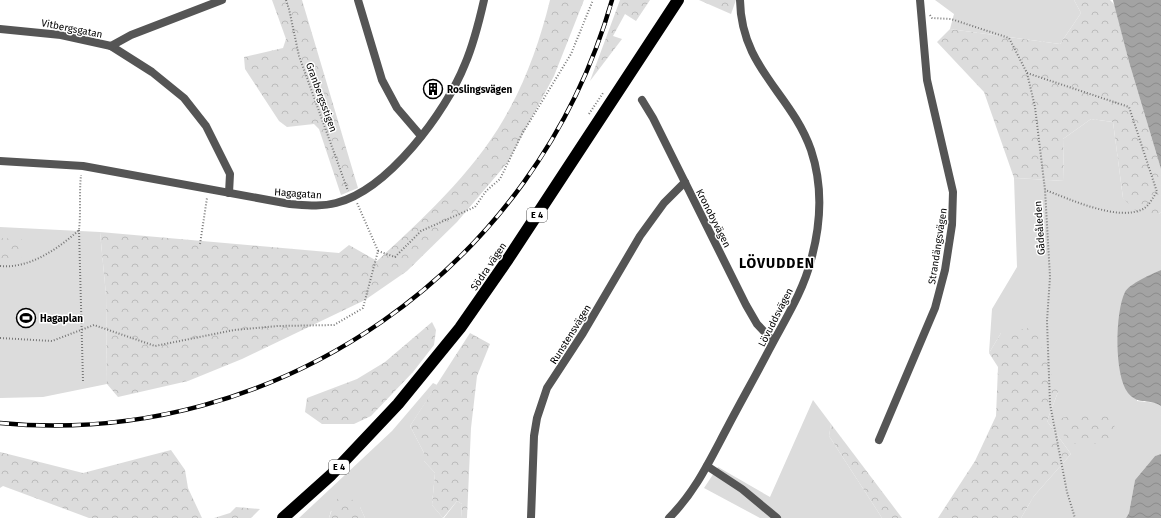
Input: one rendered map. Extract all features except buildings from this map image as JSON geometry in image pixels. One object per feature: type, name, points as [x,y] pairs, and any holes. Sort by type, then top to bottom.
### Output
[{"type":"highway","name":"Södra vägen","points":[[283,518],[331,475],[398,404],[460,328],[504,265],[678,0]]},
{"type":"street","points":[[111,46],[131,35],[222,0]]},
{"type":"street","points":[[358,0],[382,80],[397,108],[421,136]]},
{"type":"street","name":"Hagagatan","points":[[0,161],[83,166],[290,204],[315,206],[335,203],[350,198],[378,181],[421,136],[448,99],[465,65],[475,38],[484,0]]},
{"type":"street","name":"Lövuddsvägen","points":[[669,518],[694,489],[793,306],[811,262],[818,224],[819,187],[811,152],[805,134],[751,52],[744,35],[740,0]]},
{"type":"street","name":"Strandängsvägen","points":[[879,440],[935,308],[945,270],[953,219],[953,192],[927,80],[920,2]]},
{"type":"street","name":"Vitbergsgatan","points":[[0,29],[61,35],[111,46],[152,72],[184,98],[206,126],[230,174],[229,193]]},
{"type":"street","name":"Kronobyvägen","points":[[642,100],[653,118],[746,305],[757,324],[773,341]]},
{"type":"street","name":"Runstensvägen","points":[[531,518],[534,436],[537,418],[547,388],[595,313],[640,236],[664,203],[685,182]]},
{"type":"street","points":[[707,466],[742,489],[777,518]]},
{"type":"path","name":"Granbergsstigen","points":[[286,0],[290,9],[299,56],[350,198],[358,203],[378,251]]},
{"type":"path","points":[[0,338],[52,341],[94,325],[154,346],[234,330],[278,326],[334,325],[363,308],[378,251],[395,256],[421,231],[475,207],[486,191],[500,179],[522,134],[571,54],[593,0]]},
{"type":"path","name":"Gådeåleden","points":[[920,2],[932,18],[951,20],[1009,38],[1027,73],[1035,107],[1045,190],[1050,277],[1047,321],[1050,404],[1067,492],[1075,518]]},
{"type":"path","points":[[1027,73],[1129,107],[1157,192],[1144,209],[1128,214],[1087,206],[1045,190]]},
{"type":"path","points":[[83,166],[79,190],[79,230],[81,330],[84,381]]},
{"type":"path","points":[[200,244],[206,206]]},
{"type":"path","points":[[0,266],[10,267],[36,260],[57,247],[79,230]]},
{"type":"green space","points":[[272,0],[302,0],[358,188],[341,195],[319,129],[314,124],[287,127],[279,121],[245,69],[244,57],[283,48],[286,39]]},
{"type":"green space","points":[[550,0],[584,0],[554,76],[508,162],[457,222],[407,271],[365,300],[242,359],[188,381],[118,397],[107,384],[106,295],[100,232],[339,253],[349,245],[377,261],[450,190],[483,150],[497,130],[517,95],[528,69],[538,42]]},
{"type":"green space","points":[[620,0],[650,0],[636,21],[625,14],[613,36],[622,39],[590,81]]},
{"type":"green space","points":[[699,0],[736,0],[731,14]]},
{"type":"green space","points":[[935,0],[1074,0],[1081,13],[1060,44],[950,29],[954,14]]},
{"type":"green space","points":[[1074,0],[1110,0],[1115,5],[1129,62],[1161,169],[1161,212],[1159,214],[1142,217],[1123,198],[1113,122],[1091,119],[1063,139],[1064,181],[1014,178],[984,92],[937,42],[950,29],[1060,44],[1081,13]]},
{"type":"green space","points":[[1091,119],[1113,122],[1123,198],[1159,214],[1161,212],[1161,270],[1134,284],[1137,401],[1158,403],[1161,406],[1161,454],[1155,456],[1135,480],[1129,513],[1126,518],[1021,518],[1034,496],[1071,454],[1047,421],[1058,392],[1001,333],[989,353],[992,309],[1017,267],[1014,178],[1064,181],[1063,139]]},
{"type":"green space","points":[[0,227],[100,232],[106,295],[107,384],[43,397],[0,398]]},
{"type":"green space","points":[[0,238],[22,239],[21,260],[0,259]]},
{"type":"green space","points":[[432,322],[436,330],[434,345],[413,372],[371,416],[354,424],[322,424],[305,412],[307,398],[357,379],[385,362]]},
{"type":"green space","points":[[1034,327],[1058,392],[1047,421],[1071,454],[1034,496],[1021,518],[938,518],[975,461],[996,416],[998,367],[989,353],[1001,333]]},
{"type":"green space","points":[[470,333],[490,344],[477,376],[471,428],[467,518],[461,518],[462,504],[457,501],[443,518],[432,505],[435,473],[424,461],[424,453],[410,426]]},
{"type":"green space","points":[[433,383],[437,385],[410,426],[424,453],[424,461],[435,473],[432,505],[443,518],[365,518],[360,507],[331,511],[329,518],[299,518],[392,431]]},
{"type":"green space","points":[[813,400],[831,424],[829,436],[882,518],[760,518],[704,488],[718,467],[770,497]]},
{"type":"green space","points":[[1090,412],[1115,419],[1113,444],[1073,444],[1059,431],[1058,419],[1075,414]]},
{"type":"green space","points":[[831,424],[902,518],[882,518],[829,436]]},
{"type":"green space","points":[[171,450],[185,470],[188,488],[202,518],[89,518],[3,486],[0,488],[0,452],[83,473]]},
{"type":"green space","points":[[345,493],[360,507],[365,518],[329,518],[335,501]]},
{"type":"green space","points":[[457,501],[462,504],[461,518],[444,518]]},
{"type":"green space","points":[[236,507],[260,509],[251,518],[214,518],[230,513]]},
{"type":"water","points":[[1113,0],[1161,0],[1161,169],[1129,62]]},
{"type":"water","points":[[1161,270],[1161,406],[1153,402],[1140,401],[1132,397],[1123,384],[1118,358],[1118,328],[1122,301],[1127,289]]},
{"type":"water","points":[[1161,454],[1161,518],[1126,518],[1129,513],[1135,480],[1155,456]]},
{"type":"railway","points":[[0,423],[103,423],[202,406],[296,371],[382,322],[458,258],[523,183],[575,96],[612,0]]},
{"type":"place","name":"Roslingsvägen","points":[[433,89]]},
{"type":"place","name":"Hagaplan","points":[[26,318]]},
{"type":"district","name":"LÖVUDDEN","points":[[777,263]]}]
